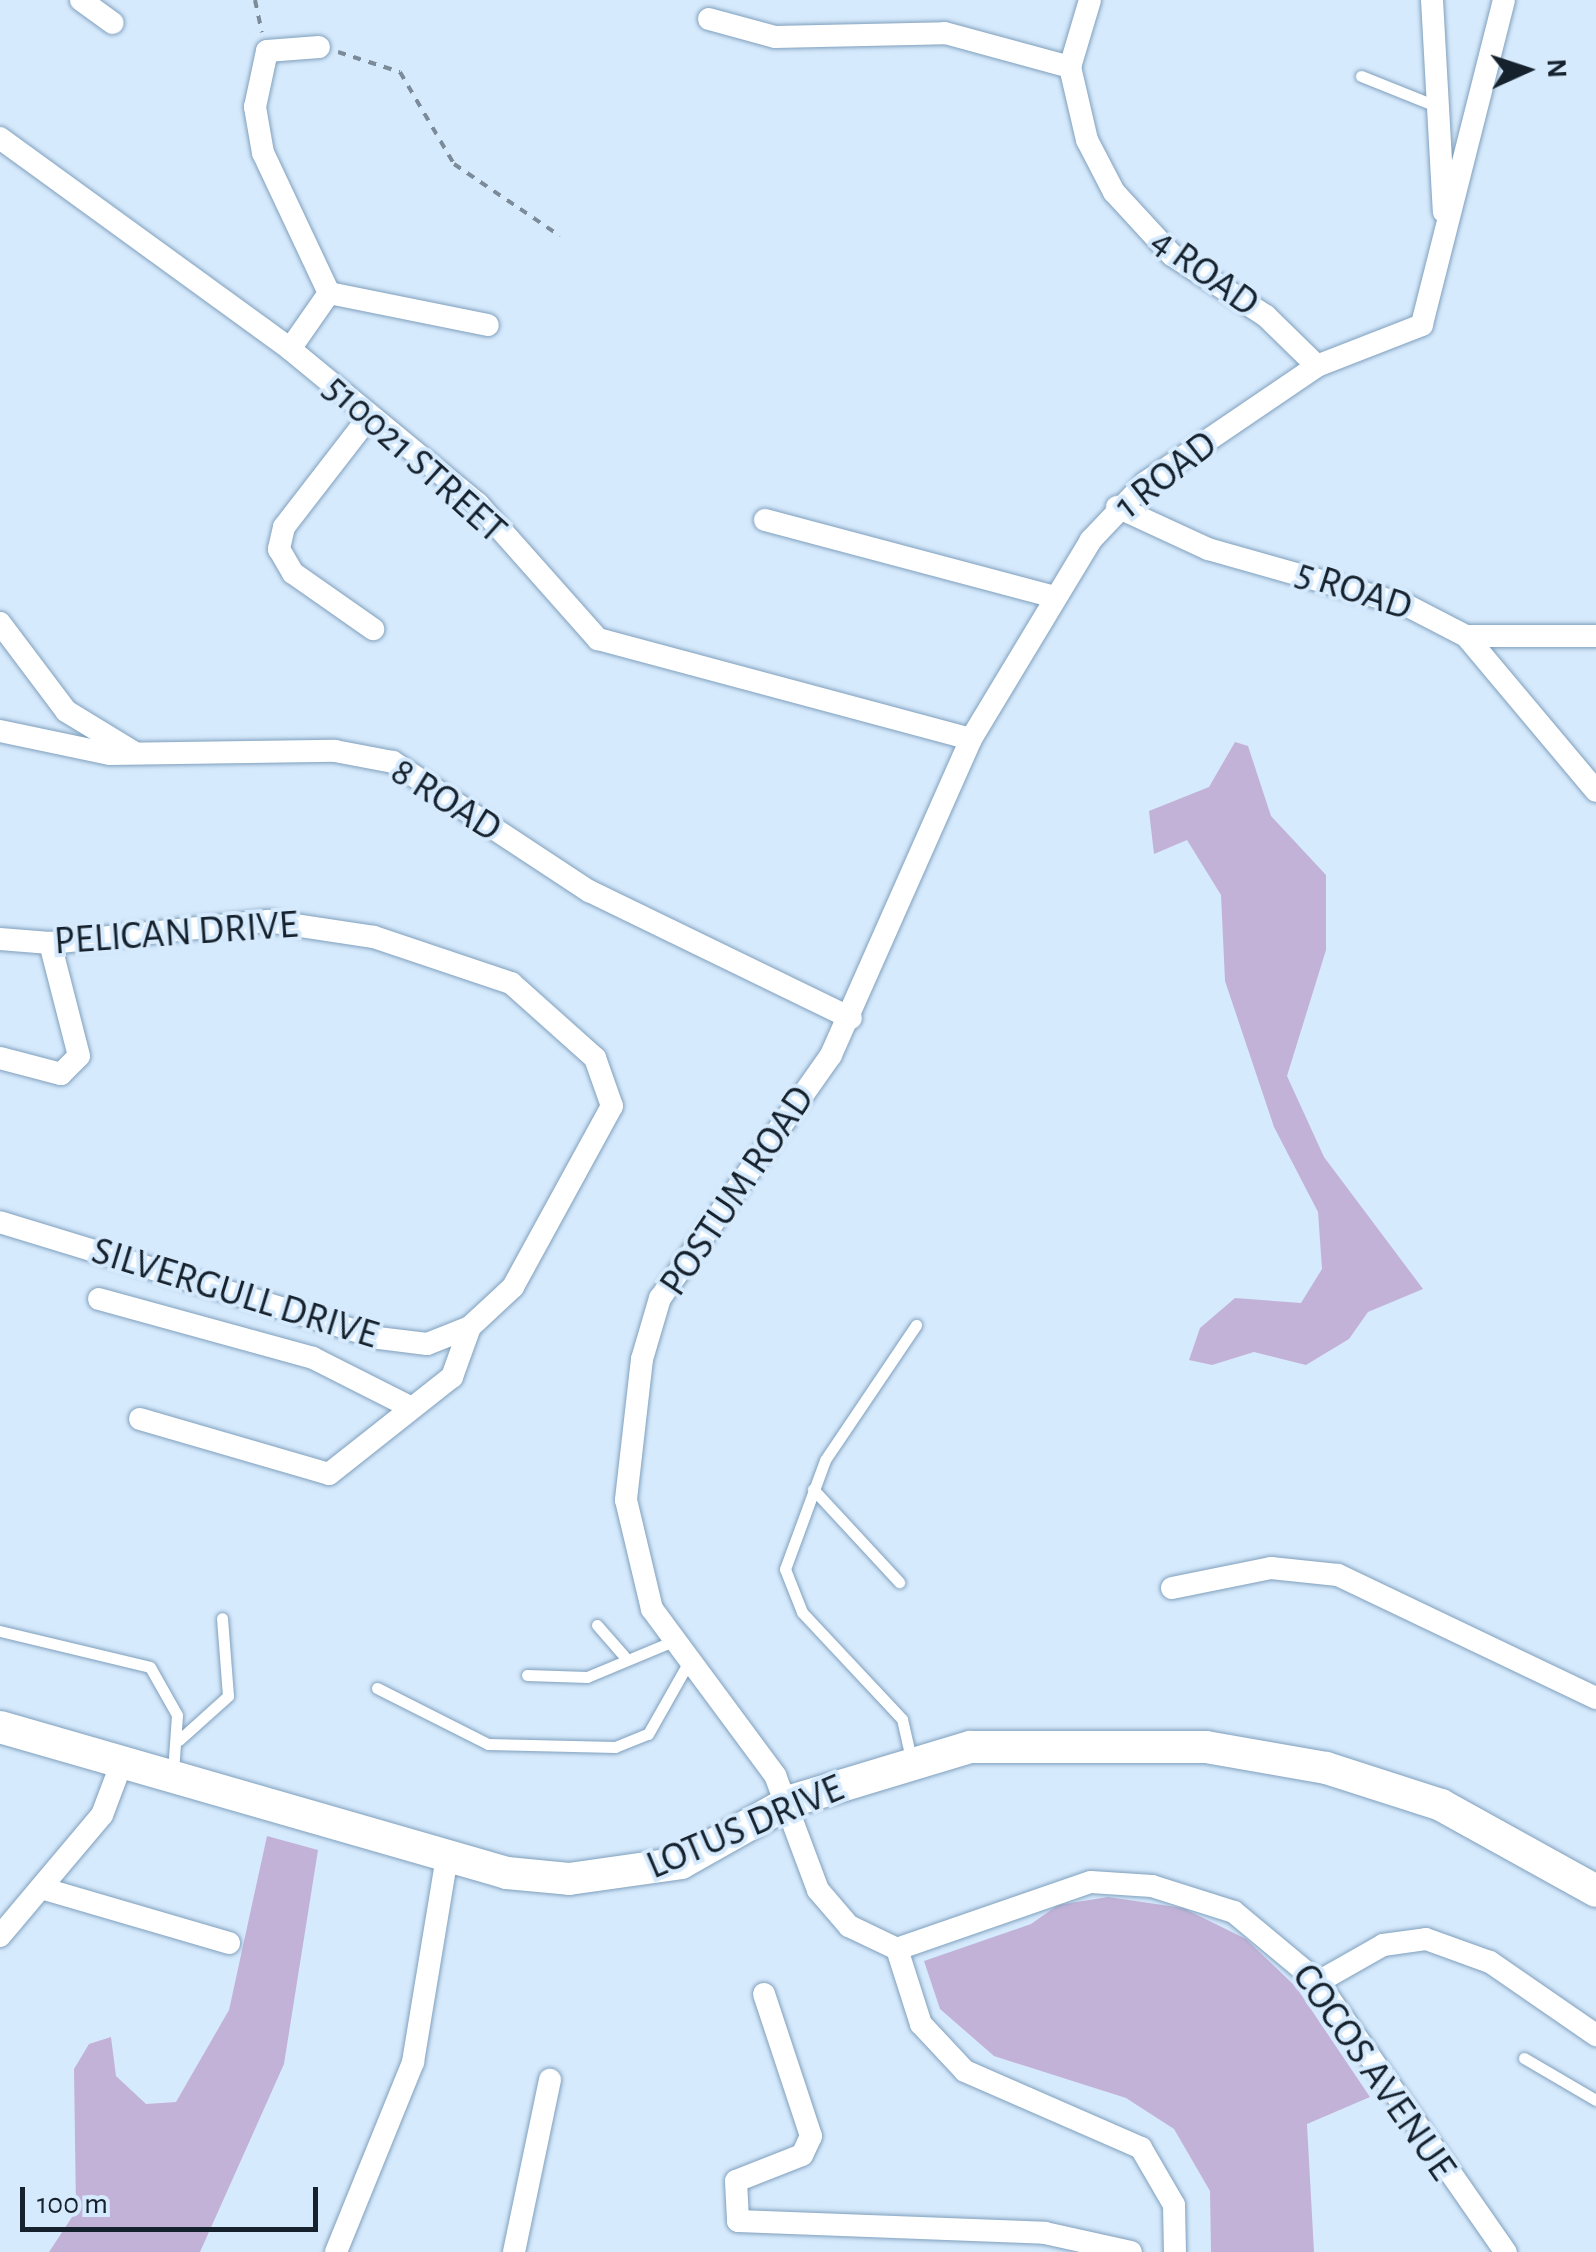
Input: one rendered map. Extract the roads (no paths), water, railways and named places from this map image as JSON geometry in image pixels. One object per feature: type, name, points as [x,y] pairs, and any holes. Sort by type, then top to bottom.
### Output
[{"type":"street","points":[[81,0],[113,23]]},
{"type":"street","points":[[709,19],[776,38],[944,33],[1070,67],[1090,0]]},
{"type":"street","points":[[1432,0],[1447,230]]},
{"type":"street","name":"1 ROAD","points":[[851,1018],[970,739],[1054,597],[1117,507],[1317,366],[1422,325],[1504,0]]},
{"type":"street","points":[[319,47],[267,51],[256,132],[329,294]]},
{"type":"street","name":"4 ROAD","points":[[1070,67],[1088,140],[1128,212],[1317,366]]},
{"type":"street","name":"510021 STREET","points":[[0,138],[290,349],[478,504],[598,639],[970,739]]},
{"type":"street","points":[[329,294],[488,326]]},
{"type":"street","points":[[290,349],[329,294]]},
{"type":"street","points":[[369,417],[278,539],[293,573],[373,629]]},
{"type":"street","name":"5 ROAD","points":[[1117,507],[1208,549],[1406,605],[1466,636],[1596,636]]},
{"type":"street","points":[[765,520],[1054,597]]},
{"type":"street","points":[[0,623],[66,710],[138,754]]},
{"type":"street","points":[[1466,636],[1596,791]]},
{"type":"street","name":"8 ROAD","points":[[0,731],[138,754],[335,750],[393,762],[589,891],[851,1018]]},
{"type":"street","name":"PELICAN DRIVE","points":[[0,939],[50,943],[268,921],[329,925],[512,983],[568,1030],[608,1075],[610,1118],[513,1287],[470,1327]]},
{"type":"street","points":[[0,1058],[61,1074],[80,1056],[50,943]]},
{"type":"street","name":"POSTUM ROAD","points":[[792,1801],[671,1642],[640,1572],[626,1500],[651,1329],[680,1260],[851,1018]]},
{"type":"street","name":"SILVERGULL DRIVE","points":[[0,1222],[378,1338],[427,1344],[470,1327]]},
{"type":"street","points":[[99,1299],[313,1358],[408,1406]]},
{"type":"street","points":[[140,1419],[329,1474],[408,1406],[452,1376],[470,1327]]},
{"type":"street","points":[[1172,1588],[1271,1568],[1338,1575],[1596,1698]]},
{"type":"street","name":"LOTUS DRIVE","points":[[0,1727],[507,1873],[625,1876],[680,1863],[792,1801],[912,1763],[1024,1741],[1150,1742],[1277,1757],[1440,1805],[1596,1891]]},
{"type":"street","points":[[0,1936],[102,1815],[122,1762]]},
{"type":"street","points":[[792,1801],[830,1908],[897,1949],[921,2024],[965,2071],[1141,2148],[1174,2205],[1175,2252]]},
{"type":"street","points":[[336,2252],[413,2062],[448,1856]]},
{"type":"street","name":"COCOS AVENUE","points":[[897,1949],[1057,1887],[1152,1886],[1234,1912],[1318,1982],[1506,2252]]},
{"type":"street","points":[[41,1888],[229,1943]]},
{"type":"street","points":[[1318,1982],[1384,1945],[1426,1939],[1490,1962],[1596,2035]]},
{"type":"street","points":[[764,1994],[811,2136],[802,2156],[736,2181],[738,2221],[1045,2233],[1131,2252]]},
{"type":"street","points":[[514,2252],[550,2080]]},
{"type":"lane","points":[[1360,76],[1436,106]]},
{"type":"lane","points":[[912,1763],[898,1714],[787,1588],[793,1530],[813,1489],[916,1325]]},
{"type":"lane","points":[[813,1489],[900,1582]]},
{"type":"lane","points":[[180,1740],[228,1696],[222,1618]]},
{"type":"lane","points":[[597,1625],[624,1656]]},
{"type":"lane","points":[[0,1631],[150,1667],[173,1700],[180,1740],[171,1776]]},
{"type":"lane","points":[[526,1675],[587,1677],[624,1656],[671,1642]]},
{"type":"lane","points":[[378,1688],[488,1744],[615,1746],[648,1734],[687,1664]]},
{"type":"lane","points":[[1524,2058],[1596,2100]]}]
